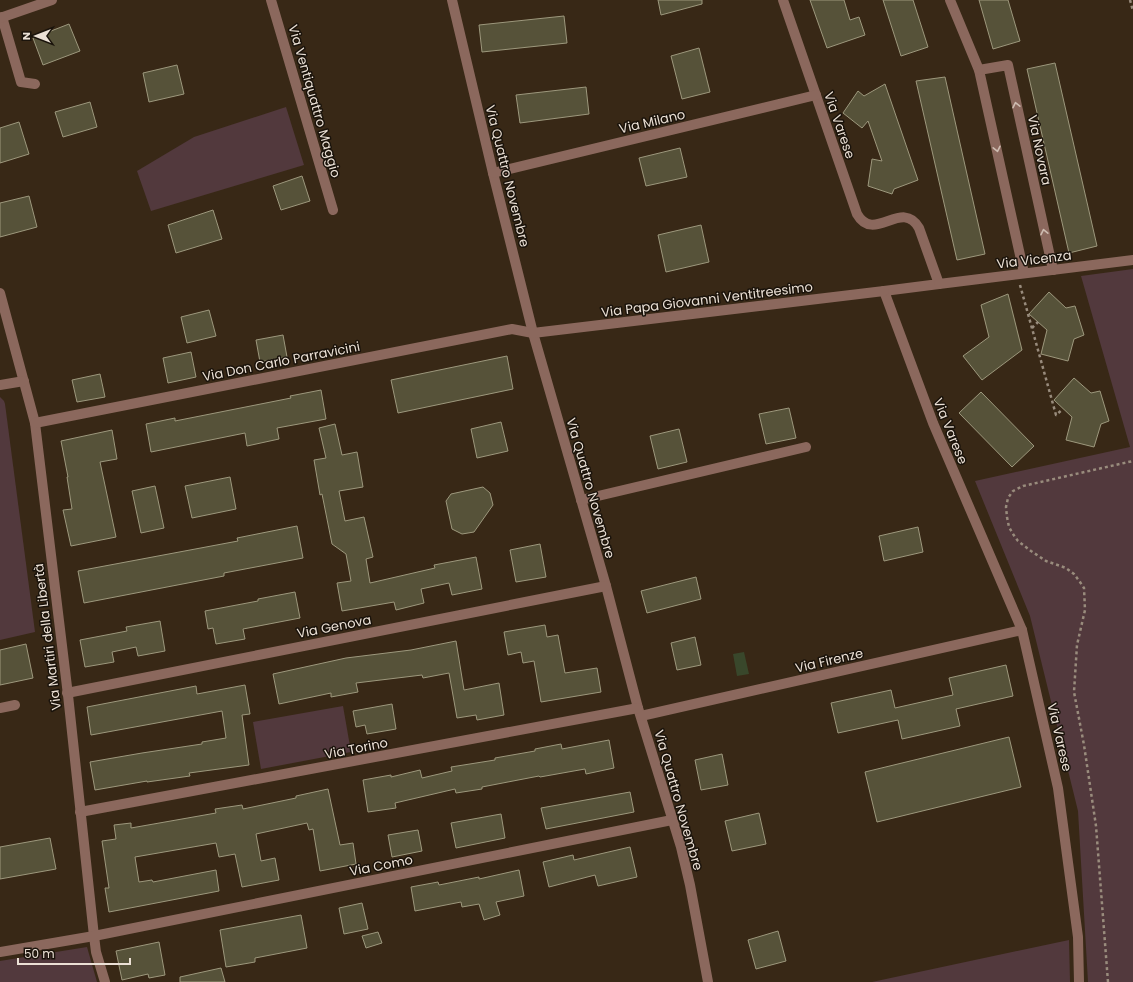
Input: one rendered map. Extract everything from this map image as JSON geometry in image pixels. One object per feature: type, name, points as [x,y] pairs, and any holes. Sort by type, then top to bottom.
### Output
[{"type":"street","points":[[35,84],[21,82],[1,18],[52,0]]},
{"type":"street","name":"Via Ventiquattro Maggio","points":[[271,0],[333,210]]},
{"type":"street","name":"Via Quattro Novembre","points":[[452,0],[533,333],[606,586],[639,712],[690,885],[708,982]]},
{"type":"street","name":"Via Varese","points":[[783,0],[857,214],[865,223],[872,225],[905,217],[911,218],[916,222],[939,284]]},
{"type":"street","points":[[950,0],[979,70],[1021,274]]},
{"type":"street","name":"Via Novara","points":[[979,70],[1008,65],[1053,270]]},
{"type":"street","name":"Via Milano","points":[[493,173],[816,95]]},
{"type":"street","name":"Via Vicenza","points":[[939,284],[1133,260]]},
{"type":"street","points":[[884,291],[939,284]]},
{"type":"street","name":"Via Varese","points":[[884,291],[933,423],[1022,630],[1058,788],[1078,937],[1079,982]]},
{"type":"street","name":"Via Papa Giovanni Ventitreesimo","points":[[533,333],[884,291]]},
{"type":"street","name":"Via Martiri della Libertà","points":[[0,292],[35,423],[96,952],[105,982]]},
{"type":"street","name":"Via Don Carlo Parravicini","points":[[35,423],[512,329],[533,333]]},
{"type":"street","points":[[0,385],[24,381]]},
{"type":"street","points":[[581,500],[806,447]]},
{"type":"street","name":"Via Genova","points":[[67,693],[606,586]]},
{"type":"street","name":"Via Firenze","points":[[639,712],[1022,630]]},
{"type":"street","points":[[0,708],[15,705]]},
{"type":"street","name":"Via Torino","points":[[80,812],[639,712]]},
{"type":"street","name":"Via Como","points":[[0,952],[94,936],[672,820]]},
{"type":"path","points":[[1130,0],[1133,11]]},
{"type":"path","points":[[1021,274],[1032,328],[1056,415],[1063,409]]},
{"type":"path","points":[[1032,328],[1038,322]]},
{"type":"path","points":[[1108,982],[1096,826],[1084,745],[1074,692],[1077,645],[1085,610],[1084,588],[1074,574],[1066,568],[1039,556],[1018,541],[1009,527],[1006,507],[1008,498],[1013,491],[1024,486],[1133,461]]},
{"type":"shaded area","points":[[286,107],[304,165],[151,211],[137,171],[194,137]]},
{"type":"shaded area","points":[[1133,269],[1133,982],[1088,982],[1078,811],[1030,616],[975,481],[1130,447],[1081,276]]},
{"type":"shaded area","points":[[0,397],[5,404],[35,632],[0,640]]},
{"type":"shaded area","points":[[744,652],[749,674],[737,676],[733,654]]},
{"type":"shaded area","points":[[343,706],[351,752],[261,769],[253,722]]},
{"type":"shaded area","points":[[1069,940],[1070,982],[872,982]]},
{"type":"shaded area","points":[[87,947],[97,982],[0,982],[0,961]]},
{"type":"building","points":[[658,0],[702,0],[702,4],[661,15]]},
{"type":"building","points":[[810,0],[844,0],[850,20],[859,17],[865,35],[827,48]]},
{"type":"building","points":[[883,0],[913,0],[928,47],[901,56]]},
{"type":"building","points":[[979,0],[1008,0],[1020,41],[993,49]]},
{"type":"building","points":[[564,16],[567,43],[482,52],[479,25]]},
{"type":"building","points":[[69,24],[80,51],[43,65],[33,38]]},
{"type":"building","points":[[699,48],[710,92],[682,99],[671,56]]},
{"type":"building","points":[[1055,63],[1097,246],[1069,253],[1027,69]]},
{"type":"building","points":[[177,65],[184,94],[149,102],[143,73]]},
{"type":"building","points":[[945,77],[985,254],[957,260],[916,81]]},
{"type":"building","points":[[885,84],[918,180],[894,189],[892,194],[868,186],[872,159],[882,161],[868,121],[862,128],[843,113],[858,91],[864,96]]},
{"type":"building","points":[[586,87],[589,114],[520,123],[516,95]]},
{"type":"building","points":[[90,102],[97,127],[63,137],[55,112]]},
{"type":"building","points":[[19,122],[29,154],[0,163],[0,128]]},
{"type":"building","points":[[680,148],[687,177],[646,186],[639,158]]},
{"type":"building","points":[[302,176],[310,201],[281,210],[273,186]]},
{"type":"building","points":[[29,196],[37,227],[0,237],[0,203]]},
{"type":"building","points":[[213,210],[222,239],[176,253],[168,225]]},
{"type":"building","points":[[701,225],[709,262],[666,272],[658,235]]},
{"type":"building","points":[[1049,292],[1066,308],[1075,306],[1084,335],[1074,339],[1068,361],[1041,354],[1047,330],[1029,314]]},
{"type":"building","points":[[1008,294],[1022,350],[982,380],[963,356],[989,337],[981,305]]},
{"type":"building","points":[[209,310],[216,336],[187,343],[181,317]]},
{"type":"building","points":[[283,335],[287,357],[260,362],[256,340]]},
{"type":"building","points":[[191,352],[196,377],[168,383],[163,358]]},
{"type":"building","points":[[507,356],[513,389],[398,413],[391,380]]},
{"type":"building","points":[[100,374],[105,397],[77,402],[72,380]]},
{"type":"building","points":[[1074,378],[1091,393],[1100,391],[1109,421],[1101,424],[1094,447],[1066,440],[1072,417],[1054,400]]},
{"type":"building","points":[[321,390],[326,419],[277,428],[279,439],[247,446],[245,433],[151,452],[146,424],[175,418],[175,421],[291,398],[290,396]]},
{"type":"building","points":[[981,392],[1034,446],[1012,467],[959,413]]},
{"type":"building","points":[[789,408],[796,438],[766,444],[759,414]]},
{"type":"building","points":[[501,422],[508,451],[477,458],[471,429]]},
{"type":"building","points":[[335,424],[342,455],[357,452],[363,487],[339,491],[345,521],[364,517],[373,557],[366,559],[370,583],[435,568],[434,565],[476,557],[482,589],[452,595],[449,583],[421,589],[424,603],[396,610],[394,602],[342,611],[337,583],[351,581],[346,554],[332,544],[322,494],[320,495],[314,460],[326,458],[319,428]]},
{"type":"building","points":[[679,429],[687,462],[658,469],[650,436]]},
{"type":"building","points":[[112,430],[117,459],[100,462],[116,537],[71,546],[63,510],[72,509],[61,441]]},
{"type":"building","points":[[230,477],[236,509],[192,518],[185,486]]},
{"type":"building","points":[[155,486],[164,528],[141,533],[132,491]]},
{"type":"building","points":[[483,487],[490,493],[493,505],[474,532],[462,534],[452,529],[446,501],[451,494]]},
{"type":"building","points":[[297,526],[303,558],[224,573],[224,576],[84,603],[78,571],[238,541],[237,538]]},
{"type":"building","points":[[918,527],[923,552],[884,561],[879,536]]},
{"type":"building","points":[[540,544],[546,577],[516,582],[510,550]]},
{"type":"building","points":[[696,577],[701,599],[647,613],[641,591]]},
{"type":"building","points":[[295,592],[300,618],[243,629],[245,639],[216,644],[213,628],[208,629],[205,611]]},
{"type":"building","points":[[160,621],[165,651],[138,656],[136,647],[112,652],[114,662],[85,667],[80,640],[127,631],[126,627]]},
{"type":"building","points":[[545,625],[547,637],[558,635],[565,673],[597,668],[601,692],[541,702],[534,661],[523,663],[521,652],[508,655],[504,632]]},
{"type":"building","points":[[695,637],[701,665],[677,670],[671,643]]},
{"type":"building","points":[[456,641],[464,690],[499,683],[504,715],[477,720],[476,715],[457,718],[449,673],[423,678],[422,675],[356,683],[358,692],[331,697],[331,693],[279,704],[273,674],[346,658],[411,650]]},
{"type":"building","points":[[26,644],[33,678],[0,685],[0,650]]},
{"type":"building","points":[[1006,665],[1013,696],[956,709],[960,726],[902,739],[898,720],[838,733],[831,703],[891,690],[895,708],[953,695],[949,678]]},
{"type":"building","points":[[245,685],[250,714],[242,715],[249,765],[189,773],[190,776],[147,781],[95,790],[90,762],[202,744],[202,742],[226,738],[222,711],[91,735],[87,707],[196,686],[197,694]]},
{"type":"building","points":[[392,704],[396,729],[367,734],[365,725],[356,727],[353,711]]},
{"type":"building","points":[[1009,737],[1021,787],[877,822],[865,772]]},
{"type":"building","points":[[609,740],[614,768],[586,774],[585,769],[539,776],[482,787],[482,789],[456,793],[455,789],[395,803],[396,808],[368,812],[363,780],[391,775],[391,777],[420,770],[422,778],[452,771],[451,767],[495,760],[495,758],[535,751],[535,749],[561,744],[562,749]]},
{"type":"building","points":[[722,754],[728,785],[701,790],[695,760]]},
{"type":"building","points":[[328,789],[340,845],[353,843],[356,864],[320,871],[313,829],[309,830],[307,823],[256,834],[261,861],[275,858],[279,880],[242,887],[235,854],[219,857],[216,843],[135,857],[139,882],[152,880],[153,882],[216,870],[219,891],[109,912],[105,888],[109,888],[102,841],[116,839],[114,825],[131,823],[131,828],[216,813],[215,809],[242,805],[243,809],[296,798],[296,796]]},
{"type":"building","points":[[630,792],[634,812],[546,829],[541,808]]},
{"type":"building","points":[[759,813],[766,844],[732,851],[725,821]]},
{"type":"building","points":[[501,814],[505,838],[456,848],[451,823]]},
{"type":"building","points":[[418,830],[422,851],[392,857],[388,835]]},
{"type":"building","points":[[50,838],[56,869],[0,879],[0,847]]},
{"type":"building","points":[[630,847],[637,877],[598,886],[595,875],[549,887],[543,862],[573,855],[574,860]]},
{"type":"building","points":[[519,870],[524,896],[496,902],[500,915],[484,920],[479,904],[462,907],[461,902],[415,911],[411,887],[438,882],[439,885],[479,877],[479,879]]},
{"type":"building","points":[[362,903],[368,929],[344,934],[339,908]]},
{"type":"building","points":[[301,915],[307,948],[255,958],[255,962],[226,967],[220,930]]},
{"type":"building","points":[[778,931],[786,961],[756,969],[748,940]]},
{"type":"building","points":[[378,932],[382,943],[366,948],[362,936]]},
{"type":"building","points":[[159,942],[165,975],[149,978],[148,974],[122,980],[116,951]]},
{"type":"building","points":[[221,968],[225,982],[180,982],[180,977]]}]
